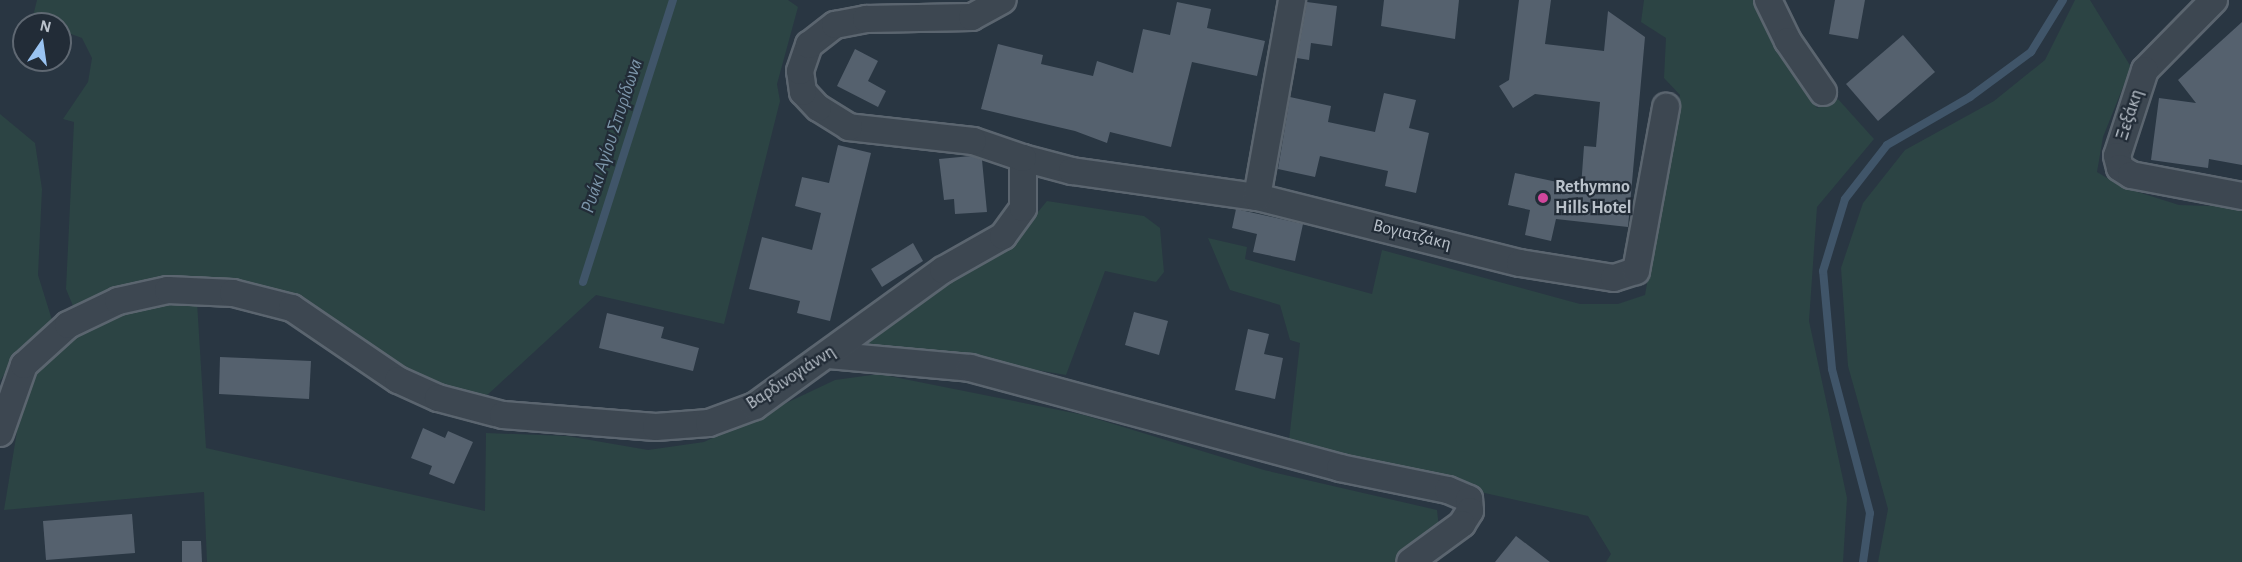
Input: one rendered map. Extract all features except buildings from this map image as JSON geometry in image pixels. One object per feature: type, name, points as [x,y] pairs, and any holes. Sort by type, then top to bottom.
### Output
[{"type":"street","points":[[1003,0],[972,17],[866,19],[835,25],[809,45],[800,71],[803,92],[849,127],[973,141],[1023,158]]},
{"type":"street","points":[[1257,197],[1292,0]]},
{"type":"street","points":[[1768,0],[1788,41],[1823,92]]},
{"type":"street","name":"Ξεξάκη","points":[[2214,0],[2145,70],[2116,156],[2120,168],[2130,175],[2242,196]]},
{"type":"street","name":"Βογιατζάκη","points":[[1023,158],[1072,171],[1257,197],[1520,263],[1614,278],[1636,271],[1666,107]]},
{"type":"street","name":"Βαρδινογιάννη","points":[[0,433],[24,365],[68,325],[118,301],[168,290],[232,293],[292,308],[398,380],[438,398],[503,415],[656,428],[709,423],[755,406],[943,270],[1003,237],[1023,208],[1023,158]]},
{"type":"street","points":[[828,355],[970,368],[1340,468],[1459,493],[1469,499],[1470,511],[1462,524],[1410,562]]},
{"type":"green space","points":[[37,0],[788,0],[798,7],[777,84],[780,101],[724,324],[596,295],[484,398],[405,375],[234,283],[76,313],[66,289],[74,122],[63,119],[88,82],[92,58],[82,38],[72,34],[72,12],[34,12]]},
{"type":"green space","points":[[1644,0],[1757,0],[1771,37],[1817,108],[1838,99],[1874,139],[1817,207],[1809,321],[1847,498],[1843,562],[1606,562],[1611,554],[1588,516],[1288,449],[1300,343],[1290,340],[1280,305],[1230,290],[1208,238],[1247,247],[1245,259],[1372,294],[1382,250],[1580,304],[1618,304],[1645,295],[1680,95],[1664,78],[1666,38],[1641,22]]},
{"type":"green space","points":[[2075,0],[2090,0],[2131,67],[2103,137],[2097,172],[2122,187],[2179,205],[2242,207],[2242,562],[1878,562],[1888,509],[1848,366],[1841,268],[1863,203],[1905,150],[1994,101],[2045,60]]},
{"type":"green space","points":[[0,114],[35,143],[42,189],[38,275],[52,320],[18,353],[0,381]]},
{"type":"green space","points":[[1047,201],[1144,216],[1160,228],[1164,272],[1156,282],[1105,271],[1066,375],[897,346],[859,345],[906,308],[1018,236]]},
{"type":"green space","points":[[197,302],[206,448],[485,511],[486,433],[567,436],[648,450],[704,442],[835,380],[879,374],[1084,415],[1264,470],[1437,510],[1439,528],[1395,562],[207,562],[204,492],[4,510],[24,389],[52,352],[126,307]]},
{"type":"waterway","name":"Ρυάκι Αγίου Σπυρίδωνα","points":[[583,282],[673,0]]},
{"type":"waterway","points":[[1863,562],[1870,513],[1832,369],[1823,271],[1845,199],[1887,145],[1970,97],[2031,52],[2063,0]]},
{"type":"place","name":"Rethymno Hills Hotel","points":[[1543,198]]}]
